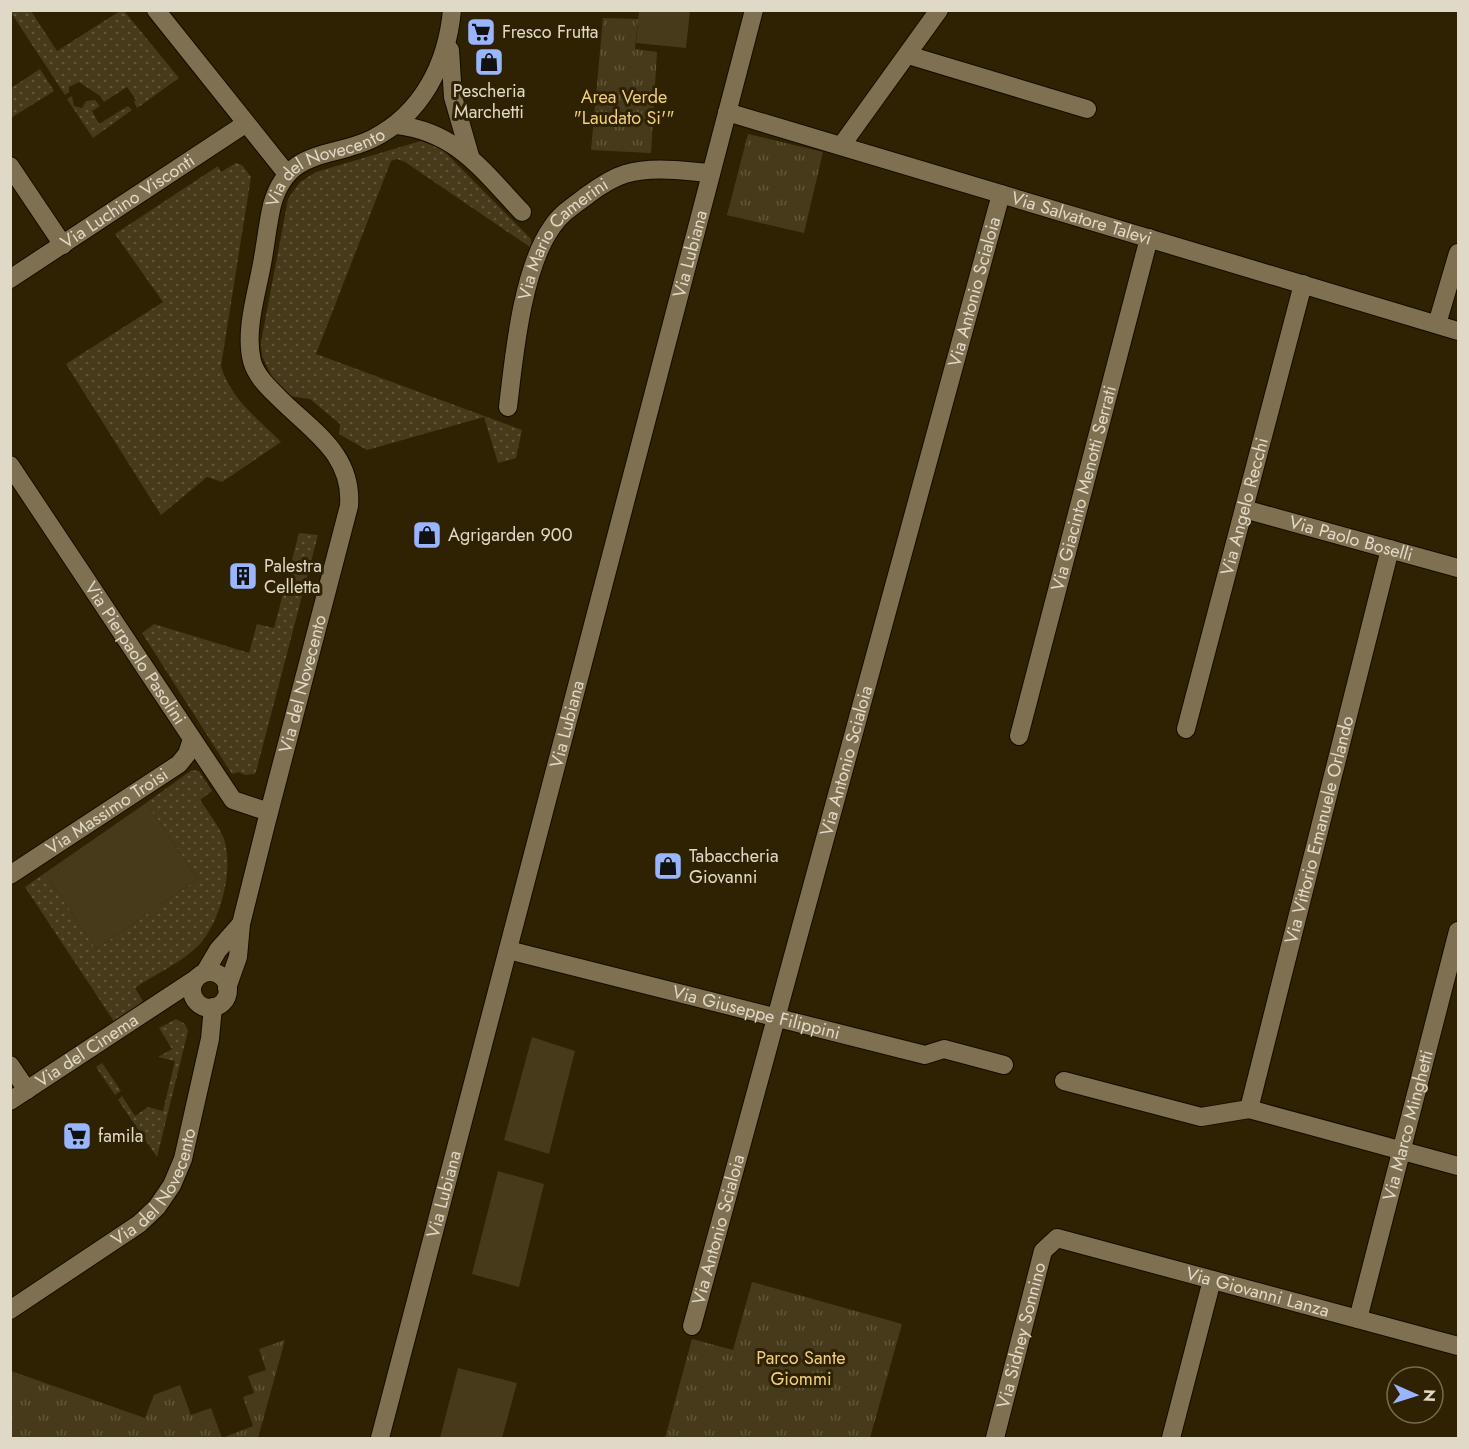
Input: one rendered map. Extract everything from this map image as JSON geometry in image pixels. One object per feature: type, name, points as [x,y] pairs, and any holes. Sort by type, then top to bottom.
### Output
[{"type":"street","points":[[156,10],[287,174]]},
{"type":"street","name":"Via del Novecento","points":[[452,10],[449,37],[453,97],[470,156]]},
{"type":"street","name":"Via Lubiana","points":[[380,1438],[753,10]]},
{"type":"street","points":[[841,146],[939,10]]},
{"type":"street","name":"Via del Novecento","points":[[10,1310],[139,1224],[157,1207],[172,1185],[183,1159],[210,1039],[213,1007],[225,998],[238,957],[241,924],[349,506],[351,489],[348,474],[337,454],[263,382],[253,362],[250,338],[273,203],[287,174],[311,156],[370,140],[397,124],[420,101],[438,72],[449,37]]},
{"type":"street","points":[[908,55],[1087,109]]},
{"type":"street","name":"Via Salvatore Talevi","points":[[727,112],[1458,331]]},
{"type":"street","name":"Via Luchino Visconti","points":[[10,279],[245,124]]},
{"type":"street","name":"Via del Novecento","points":[[397,124],[418,127],[439,135],[470,156],[522,212]]},
{"type":"street","points":[[10,166],[63,245]]},
{"type":"street","name":"Via Mario Camerini","points":[[508,407],[516,335],[528,286],[543,241],[552,225],[566,210],[602,184],[625,174],[657,169],[711,173]]},
{"type":"street","name":"Via Antonio Scialoia","points":[[692,1326],[778,1018],[1001,194]]},
{"type":"street","name":"Via Giacinto Menotti Serrati","points":[[1019,736],[1149,238]]},
{"type":"street","points":[[1437,324],[1458,253]]},
{"type":"street","name":"Via Angelo Recchi","points":[[1186,729],[1303,284]]},
{"type":"street","name":"Via Pierpaolo Pasolini","points":[[12,473],[233,800],[269,812]]},
{"type":"street","name":"Via Paolo Boselli","points":[[1244,509],[1458,568]]},
{"type":"street","name":"Via Vittorio Emanuele Orlando","points":[[1249,1109],[1389,549]]},
{"type":"street","name":"Via Massimo Troisi","points":[[10,875],[179,764],[187,754],[192,739]]},
{"type":"street","name":"Via del Novecento","points":[[200,976],[218,950],[241,924]]},
{"type":"street","name":"Via Marco Minghetti","points":[[1358,1319],[1458,931]]},
{"type":"street","name":"Via Giuseppe Filippini","points":[[508,950],[925,1055],[944,1048],[1004,1065]]},
{"type":"street","points":[[213,1007],[203,1006],[195,1000],[192,990],[200,976],[211,972],[222,977],[227,988]]},
{"type":"street","name":"Via del Cinema","points":[[10,1101],[200,976]]},
{"type":"street","name":"Via del Cinema","points":[[162,1002],[195,1000]]},
{"type":"street","points":[[10,1065],[27,1090]]},
{"type":"street","points":[[1064,1081],[1201,1117],[1249,1109],[1458,1166]]},
{"type":"street","name":"Via Giovanni Lanza","points":[[1057,1238],[1458,1346]]},
{"type":"street","name":"Via Sidney Sonnino","points":[[995,1438],[1043,1251],[1057,1238]]},
{"type":"street","points":[[1171,1438],[1212,1280]]},
{"type":"green space","points":[[10,11],[31,11],[57,51],[120,11],[124,11],[179,78],[137,108],[134,102],[136,100],[127,87],[104,102],[100,96],[79,82],[69,87],[69,92],[65,95]]},
{"type":"green space","points":[[639,11],[690,11],[686,48],[636,43]]},
{"type":"green space","name":"Area Verde \"Laudato Si'\"","points":[[603,18],[638,19],[635,49],[657,52],[651,153],[591,150]]},
{"type":"green space","points":[[40,69],[54,91],[11,118],[11,88]]},
{"type":"green space","points":[[72,96],[74,106],[82,108],[86,101],[95,100],[100,106],[92,111],[99,124],[128,106],[132,110],[93,138],[67,99]]},
{"type":"green space","points":[[748,134],[823,152],[804,233],[727,215]]},
{"type":"green space","points":[[421,141],[442,149],[531,239],[530,247],[405,162],[397,159],[391,161],[316,354],[522,430],[516,458],[498,463],[484,417],[367,450],[339,434],[340,424],[310,399],[288,396],[274,381],[262,356],[261,342],[288,199],[300,182],[316,172]]},
{"type":"green space","points":[[236,163],[242,165],[251,177],[221,366],[225,378],[238,398],[281,442],[222,482],[207,477],[161,515],[66,364],[163,302],[115,234],[218,166],[221,172]]},
{"type":"green space","points":[[299,533],[318,535],[257,768],[255,774],[245,775],[239,772],[232,774],[142,633],[154,624],[249,653],[257,624],[274,628]]},
{"type":"green space","points":[[192,770],[199,771],[212,791],[200,800],[224,839],[227,865],[224,894],[214,922],[200,944],[177,962],[135,988],[143,1001],[115,1023],[25,887],[45,873],[96,949],[198,879],[146,803]]},
{"type":"green space","points":[[146,803],[198,879],[96,949],[45,873]]},
{"type":"green space","points":[[176,1019],[185,1024],[188,1031],[157,1157],[118,1100],[122,1096],[135,1116],[148,1107],[163,1111],[175,1061],[158,1057],[172,1049],[159,1028]]},
{"type":"green space","points":[[532,1037],[575,1051],[549,1154],[504,1140]]},
{"type":"green space","points":[[102,1063],[121,1091],[115,1095],[96,1067]]},
{"type":"green space","points":[[498,1171],[544,1184],[519,1287],[472,1274]]},
{"type":"green space","name":"Parco Sante Giommi","points":[[752,1282],[902,1324],[870,1438],[665,1438],[692,1339],[733,1350]]},
{"type":"green space","points":[[285,1340],[258,1438],[222,1438],[253,1426],[243,1397],[254,1393],[248,1376],[266,1370],[259,1349]]},
{"type":"green space","points":[[458,1368],[517,1383],[502,1438],[440,1438]]},
{"type":"green space","points":[[11,1371],[145,1418],[154,1395],[180,1385],[191,1415],[211,1408],[222,1438],[11,1438]]},
{"type":"place","name":"Fresco Frutta","points":[[481,32]]},
{"type":"place","name":"Pescheria Marchetti","points":[[489,62]]},
{"type":"place","name":"Agrigarden 900","points":[[427,535]]},
{"type":"place","name":"Palestra Celletta","points":[[243,576]]},
{"type":"place","name":"Tabaccheria Giovanni","points":[[668,866]]},
{"type":"place","name":"famila","points":[[77,1136]]}]
